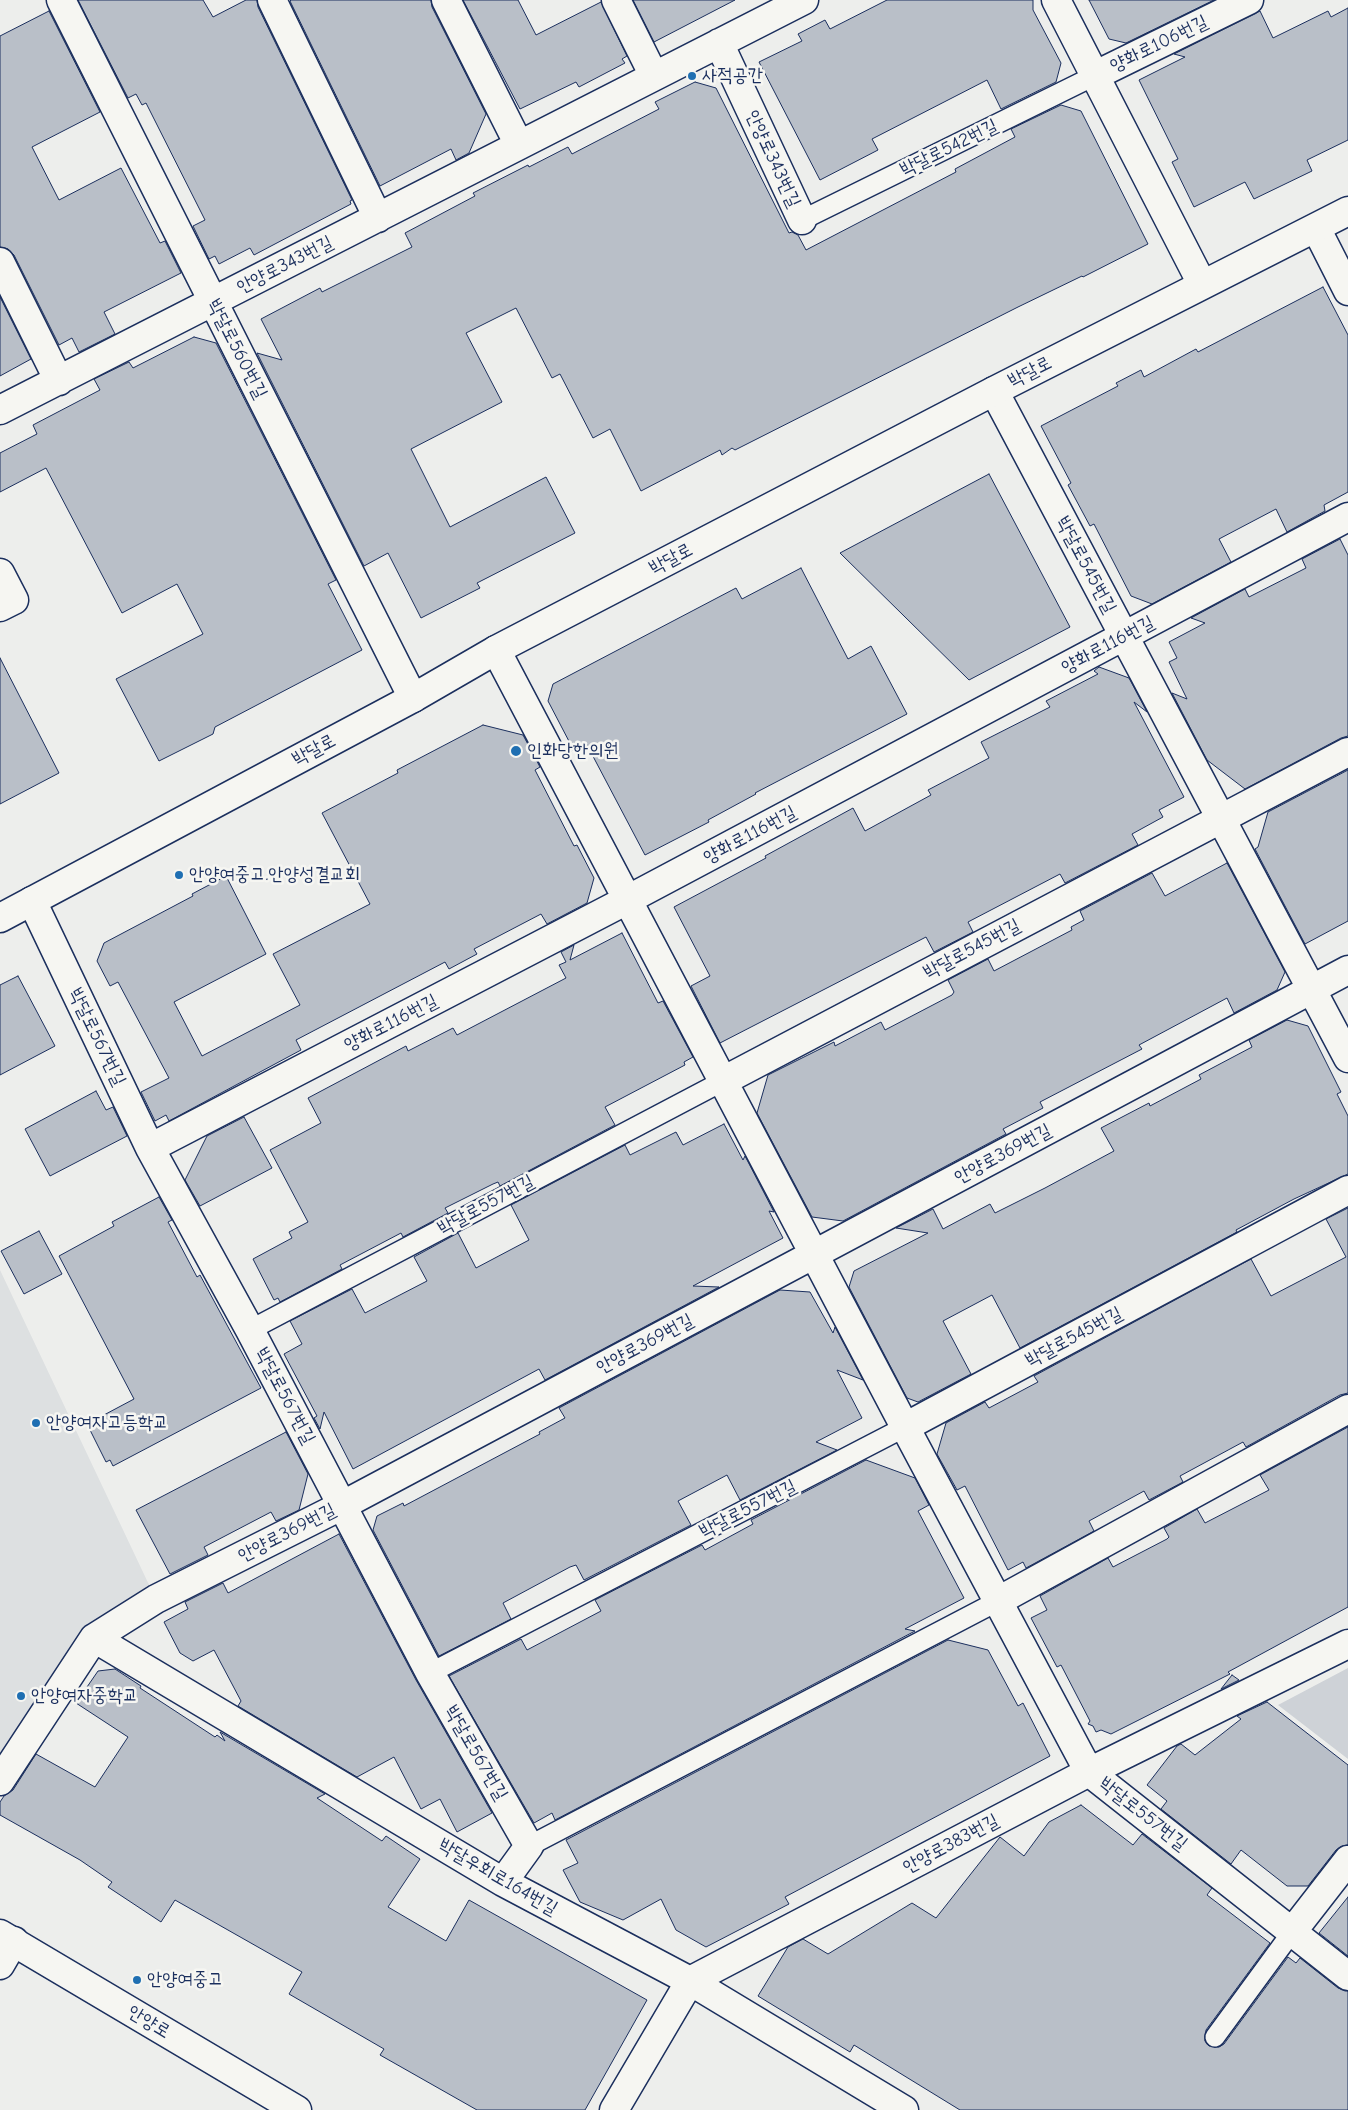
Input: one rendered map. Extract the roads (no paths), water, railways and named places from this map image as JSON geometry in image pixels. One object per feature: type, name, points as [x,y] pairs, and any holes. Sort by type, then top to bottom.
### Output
[{"type":"street","name":"박달로560번길","points":[[61,0],[413,698]]},
{"type":"street","points":[[272,0],[378,218]]},
{"type":"street","points":[[446,0],[519,145]]},
{"type":"street","points":[[616,0],[654,76]]},
{"type":"street","name":"안양로343번길","points":[[0,410],[803,0]]},
{"type":"street","points":[[1056,0],[1202,284]]},
{"type":"street","name":"양화로106번길","points":[[1096,75],[1249,0]]},
{"type":"street","name":"안양로343번길","points":[[719,43],[802,220]]},
{"type":"street","name":"박달로","points":[[0,918],[413,698],[496,650],[994,391],[1348,211]]},
{"type":"street","points":[[1316,228],[1348,291]]},
{"type":"street","points":[[0,262],[59,380]]},
{"type":"street","name":"박달로545번길","points":[[994,391],[1348,1058]]},
{"type":"street","name":"양화로116번길","points":[[150,1148],[627,900],[1348,517]]},
{"type":"street","points":[[0,573],[14,600],[0,607]]},
{"type":"street","name":"박달로557번길","points":[[496,650],[1089,1772],[1348,1976]]},
{"type":"street","points":[[1220,818],[1348,752]]},
{"type":"street","name":"박달로545번길","points":[[723,1081],[1220,818]]},
{"type":"street","name":"박달로567번길","points":[[32,901],[150,1148],[250,1330],[430,1673],[529,1846]]},
{"type":"street","name":"안양로369번길","points":[[0,1781],[94,1638],[156,1599],[343,1505],[1348,970]]},
{"type":"street","name":"박달로545번길","points":[[905,1427],[1348,1190]]},
{"type":"street","points":[[998,1601],[1348,1409]]},
{"type":"street","name":"박달우회로164번길","points":[[94,1638],[503,1882],[690,1981],[904,2110]]},
{"type":"street","name":"안양로383번길","points":[[690,1981],[1089,1772],[1348,1644]]},
{"type":"street","points":[[503,1882],[529,1846]]},
{"type":"street","points":[[1292,1932],[1348,1860]]},
{"type":"street","points":[[0,1965],[7,1938]]},
{"type":"street","name":"안양로","points":[[7,1938],[298,2110]]},
{"type":"street","points":[[614,2110],[690,1981]]},
{"type":"lane","name":"박달로542번길","points":[[802,220],[1096,75]]},
{"type":"lane","name":"박달로557번길","points":[[250,1330],[723,1081]]},
{"type":"lane","name":"박달로557번길","points":[[430,1673],[905,1427]]},
{"type":"lane","points":[[529,1846],[998,1601]]},
{"type":"lane","points":[[1215,2037],[1292,1932]]},
{"type":"place","name":"사적공간","points":[[692,76]]},
{"type":"place","name":"인화당한의원","points":[[516,751]]},
{"type":"place","name":"안양여중고.안양성결교회","points":[[179,875]]},
{"type":"place","name":"안양여자고등학교","points":[[36,1423]]},
{"type":"place","name":"안양여자중학교","points":[[21,1696]]},
{"type":"place","name":"안양여중고","points":[[137,1980]]}]
